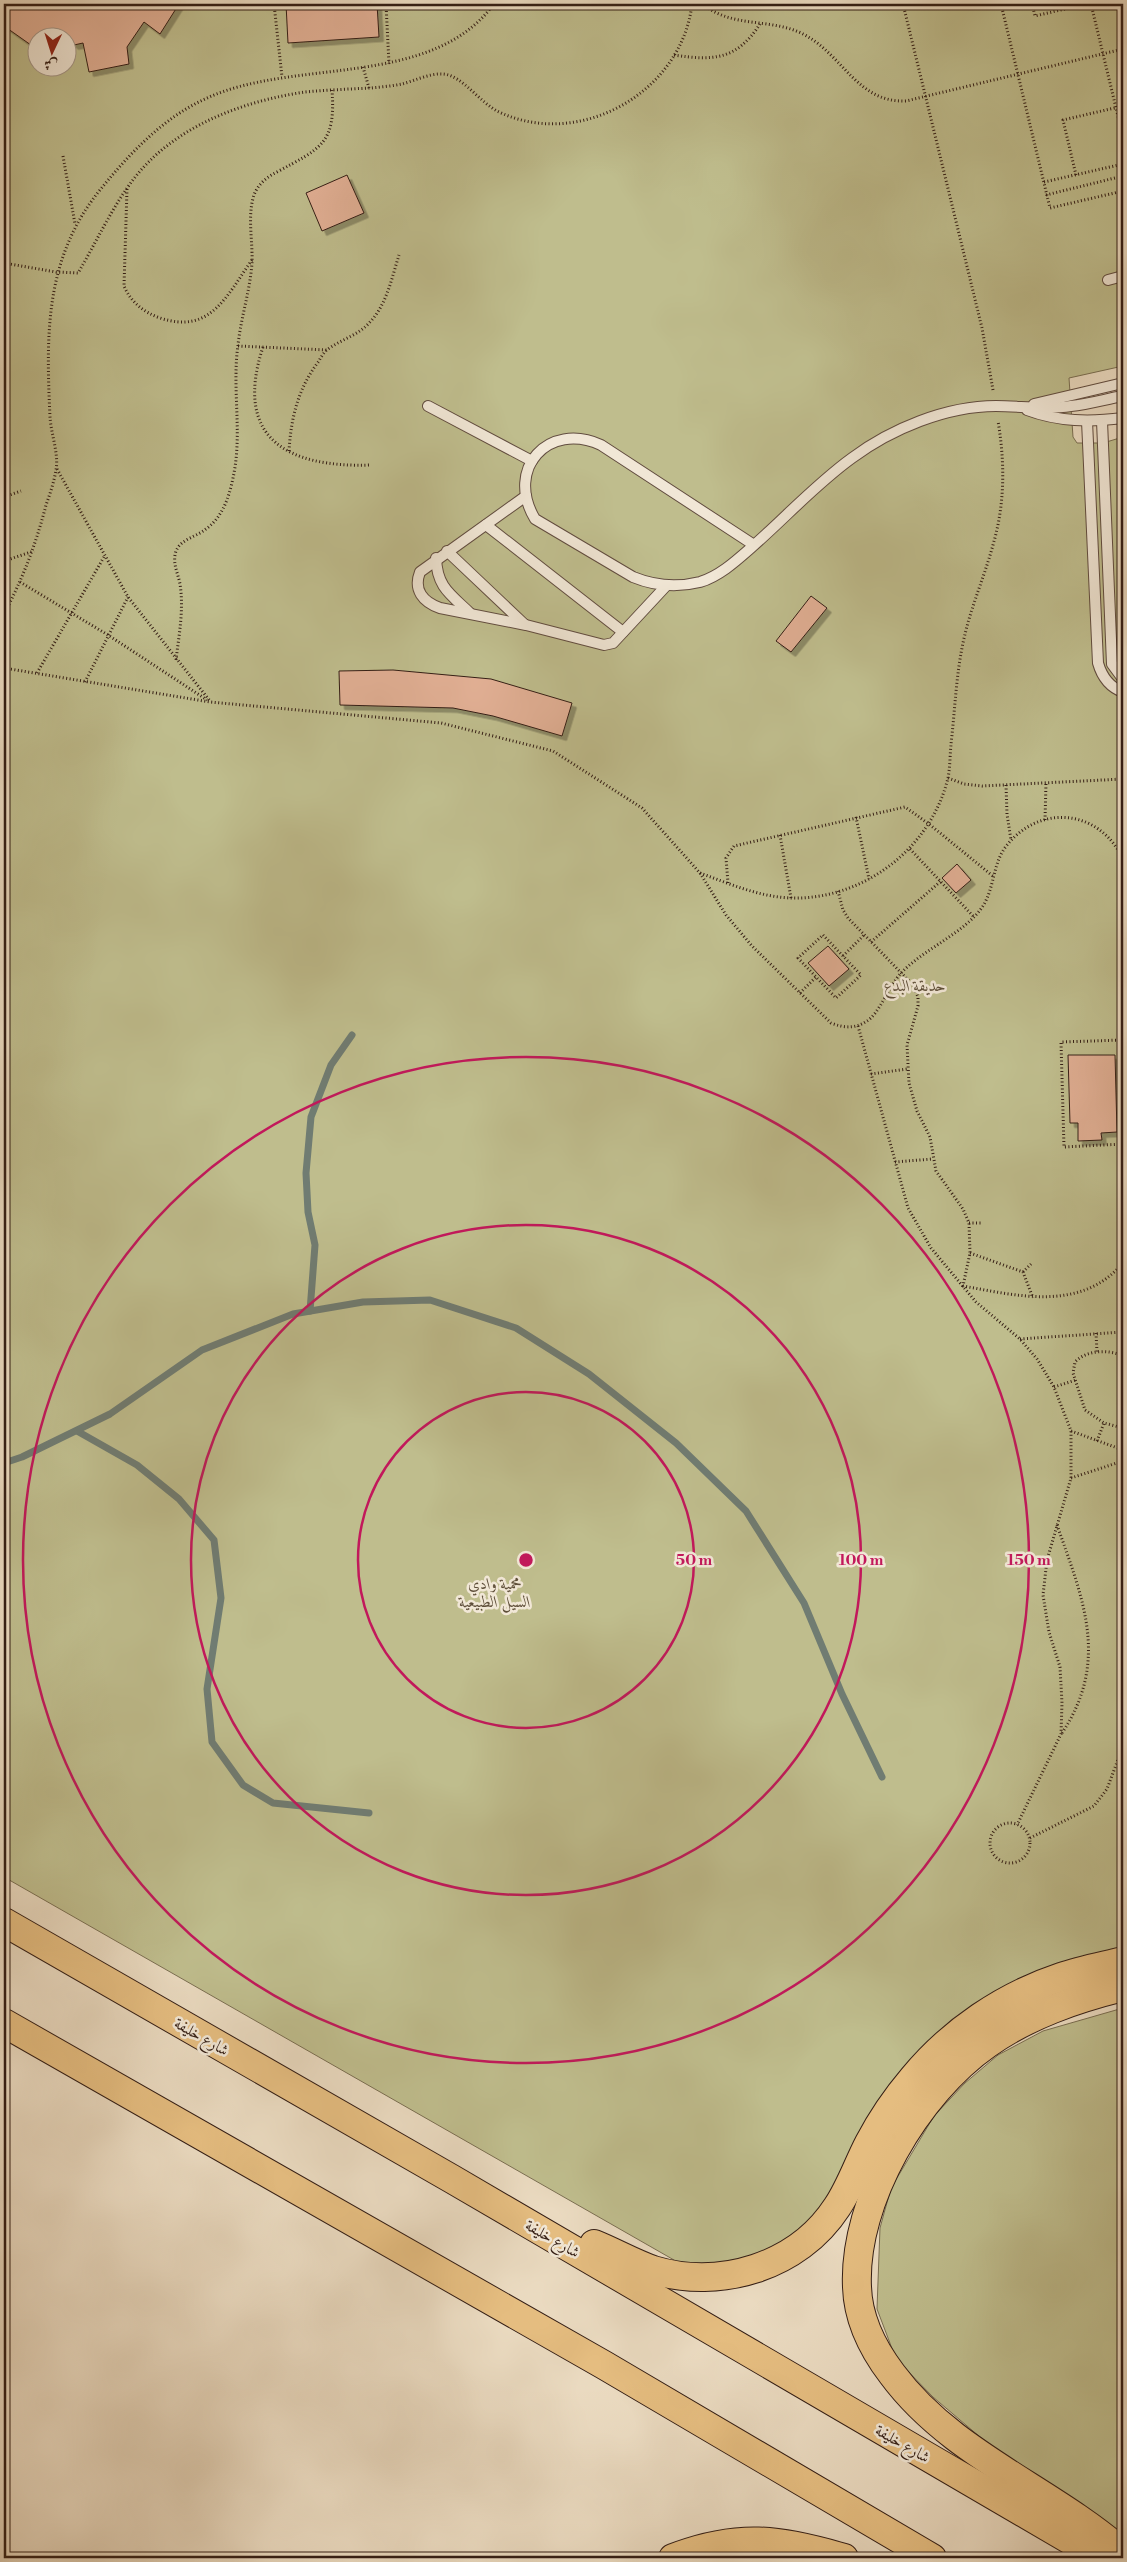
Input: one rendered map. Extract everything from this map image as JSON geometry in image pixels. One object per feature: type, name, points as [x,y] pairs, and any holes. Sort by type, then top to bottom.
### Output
[{"type":"main road","name":"شارع خليفة","points":[[4,1922],[1101,2558]]},
{"type":"main road","points":[[452,2180],[653,2270],[693,2276],[723,2276],[752,2270],[793,2251],[824,2225],[837,2207],[868,2144],[889,2109],[914,2077],[961,2032],[1012,1997],[1061,1977],[1123,1961]]},
{"type":"main road","points":[[1123,1987],[1057,2007],[1015,2026],[985,2045],[963,2064],[934,2094],[911,2124],[875,2192],[858,2256],[857,2288],[867,2332],[878,2354],[904,2390],[967,2444],[1013,2477],[1064,2509],[1123,2553]]},
{"type":"main road","points":[[4,2023],[604,2365],[932,2558]]},
{"type":"main road","points":[[673,2558],[714,2546],[740,2541],[792,2543],[844,2558]]},
{"type":"lane","points":[[1108,280],[1123,276]]},
{"type":"lane","points":[[1021,408],[1050,399],[1123,383]]},
{"type":"lane","points":[[754,545],[601,445],[588,439],[574,437],[560,439],[547,445],[532,461],[524,479],[528,507],[535,519],[633,577],[666,586],[684,585],[713,577],[754,545],[831,475],[873,444],[921,421],[970,408],[1071,406],[1123,396]]},
{"type":"lane","points":[[428,406],[532,461]]},
{"type":"lane","points":[[1021,408],[1051,417],[1087,421],[1123,418]]},
{"type":"lane","points":[[1102,420],[1112,664],[1123,679]]},
{"type":"lane","points":[[1087,421],[1098,663],[1104,678],[1112,686],[1123,692]]},
{"type":"lane","points":[[526,496],[436,558],[420,572],[416,580],[420,596],[430,604],[440,608],[526,625],[604,645],[613,643],[666,586]]},
{"type":"lane","points":[[486,525],[622,632]]},
{"type":"lane","points":[[447,551],[526,625]]},
{"type":"lane","points":[[436,558],[437,571],[442,587],[470,613]]},
{"type":"path","points":[[274,4],[282,77]]},
{"type":"path","points":[[386,4],[389,64]]},
{"type":"path","points":[[210,702],[128,597],[57,468],[50,420],[48,372],[50,323],[56,272],[76,224],[100,190],[146,139],[174,116],[206,98],[282,77],[389,64],[424,54],[459,35],[494,4]]},
{"type":"path","points":[[4,263],[56,272],[78,273],[127,188],[153,158],[171,143],[200,124],[270,99],[332,90],[400,85],[439,74],[450,74],[456,77],[482,102],[498,112],[532,122],[570,122],[608,113],[626,104],[657,79],[674,55],[687,24],[692,4]]},
{"type":"path","points":[[704,4],[720,16],[781,26],[800,33],[818,43],[866,91],[878,98],[892,102],[926,96],[1123,49]]},
{"type":"path","points":[[700,873],[765,894],[791,898],[838,892],[869,879],[910,849],[929,824],[948,778],[959,661],[969,620],[993,544],[1002,493],[1001,441],[982,328],[903,4]]},
{"type":"path","points":[[1001,4],[1050,208],[1123,191]]},
{"type":"path","points":[[1032,4],[1035,16],[1086,4]]},
{"type":"path","points":[[1091,4],[1123,137]]},
{"type":"path","points":[[674,55],[702,60],[723,56],[744,44],[760,24]]},
{"type":"path","points":[[363,67],[369,88]]},
{"type":"path","points":[[176,660],[181,602],[180,583],[175,567],[176,552],[182,543],[212,524],[227,501],[234,473],[237,446],[238,346],[249,293],[254,194],[264,180],[313,152],[324,143],[330,130],[334,111],[332,90]]},
{"type":"path","points":[[1076,175],[1062,120],[1123,106]]},
{"type":"path","points":[[63,156],[76,224]]},
{"type":"path","points":[[1043,182],[1123,164]]},
{"type":"path","points":[[1046,195],[1123,176]]},
{"type":"path","points":[[127,188],[124,286],[129,298],[148,314],[176,323],[201,320],[220,306],[252,259]]},
{"type":"path","points":[[289,451],[290,428],[302,388],[311,370],[327,350],[360,331],[375,316],[386,296],[399,255]]},
{"type":"path","points":[[238,346],[327,350]]},
{"type":"path","points":[[263,347],[255,377],[258,421],[269,439],[289,451],[337,464],[371,465]]},
{"type":"path","points":[[4,614],[34,551],[57,468]]},
{"type":"path","points":[[4,497],[21,491]]},
{"type":"path","points":[[4,561],[34,551]]},
{"type":"path","points":[[37,673],[104,556]]},
{"type":"path","points":[[20,582],[108,635],[210,702]]},
{"type":"path","points":[[86,682],[128,597]]},
{"type":"path","points":[[4,668],[210,702],[441,723],[552,751],[642,808],[700,873],[726,914],[752,946],[831,1023],[840,1026],[858,1026],[876,1013],[883,997],[901,973],[974,917],[990,892],[1003,852],[1011,841],[1028,827],[1045,820],[1076,818],[1096,826],[1113,841],[1123,859]]},
{"type":"path","points":[[948,778],[974,786],[1123,780]]},
{"type":"path","points":[[1045,820],[1046,783]]},
{"type":"path","points":[[1006,785],[1007,814],[1011,841]]},
{"type":"path","points":[[728,883],[726,858],[734,846],[905,807],[994,877]]},
{"type":"path","points":[[856,817],[869,879]]},
{"type":"path","points":[[780,835],[791,898]]},
{"type":"path","points":[[910,849],[974,917]]},
{"type":"path","points":[[871,942],[940,882]]},
{"type":"path","points":[[838,892],[843,910],[864,935],[913,985],[918,997],[918,1006],[907,1045],[907,1069],[917,1111],[932,1142],[932,1159],[936,1171],[963,1209],[969,1223],[970,1253],[963,1286]]},
{"type":"path","points":[[823,935],[843,956],[861,975],[836,998],[798,958],[823,935]]},
{"type":"path","points":[[843,956],[864,935]]},
{"type":"path","points":[[800,993],[816,977]]},
{"type":"path","points":[[858,1026],[908,1208],[931,1248],[963,1286],[992,1318],[1020,1339],[1037,1359],[1054,1387],[1071,1431],[1071,1478],[1047,1560],[1043,1595],[1049,1632],[1060,1667],[1061,1734]]},
{"type":"path","points":[[1123,1040],[1061,1042],[1064,1147],[1123,1144]]},
{"type":"path","points":[[871,1074],[907,1069]]},
{"type":"path","points":[[895,1162],[932,1159]]},
{"type":"path","points":[[969,1223],[981,1223]]},
{"type":"path","points":[[970,1253],[1023,1272],[1033,1298]]},
{"type":"path","points":[[963,1286],[1033,1298],[1059,1297],[1086,1290],[1107,1279],[1123,1263]]},
{"type":"path","points":[[1023,1272],[1031,1264]]},
{"type":"path","points":[[1020,1339],[1123,1332]]},
{"type":"path","points":[[1096,1333],[1097,1352]]},
{"type":"path","points":[[1123,1356],[1111,1352],[1097,1352],[1084,1356],[1075,1362],[1073,1373],[1085,1410],[1104,1423],[1123,1428]]},
{"type":"path","points":[[1054,1387],[1076,1380]]},
{"type":"path","points":[[1097,1441],[1104,1423]]},
{"type":"path","points":[[1071,1431],[1123,1450]]},
{"type":"path","points":[[1071,1478],[1123,1461]]},
{"type":"path","points":[[1017,1825],[1061,1734],[1074,1715],[1082,1696],[1088,1672],[1090,1646],[1086,1618],[1057,1524]]},
{"type":"path","points":[[1030,1838],[1094,1806],[1107,1789],[1123,1746]]},
{"type":"path","points":[[1002,1825],[1017,1825],[1023,1827],[1030,1838],[1032,1845],[1029,1853],[1024,1858],[1008,1863],[992,1857],[988,1846],[994,1830],[1002,1825]]},
{"type":"green space","points":[[4,4],[1123,4],[1123,366],[1069,378],[1073,437],[1077,443],[1103,443],[1123,437],[1123,1952],[1091,1959],[835,2197],[780,2253],[687,2270],[674,2260],[4,1877]]},
{"type":"green space","points":[[1123,2008],[1123,2533],[1020,2471],[933,2397],[896,2359],[877,2309],[880,2228],[891,2188],[934,2116],[965,2083],[998,2055],[1043,2031]]},
{"type":"building","points":[[4,4],[179,4],[160,34],[144,22],[127,47],[129,64],[89,72],[83,43],[78,44],[78,28],[28,28],[28,43],[4,26]]},
{"type":"building","points":[[286,4],[377,4],[379,37],[288,43]]},
{"type":"building","points":[[347,175],[364,213],[322,231],[306,193]]},
{"type":"building","points":[[811,596],[827,608],[791,652],[776,641]]},
{"type":"building","points":[[393,670],[491,679],[572,703],[562,736],[493,716],[453,708],[340,705],[339,671]]},
{"type":"building","points":[[957,864],[971,880],[956,893],[942,878]]},
{"type":"building","points":[[828,946],[849,969],[829,986],[808,963]]},
{"type":"building","points":[[1068,1055],[1115,1055],[1117,1132],[1101,1133],[1102,1140],[1078,1141],[1078,1123],[1070,1123]]},
{"type":"waterway","points":[[310,1311],[315,1245],[308,1212],[306,1173],[311,1117],[331,1065],[352,1035]]},
{"type":"waterway","points":[[4,1463],[22,1457],[110,1414],[202,1350],[293,1314],[363,1302],[430,1300],[516,1328],[589,1374],[676,1443],[746,1511],[804,1603],[842,1694],[882,1777]]},
{"type":"waterway","points":[[77,1431],[137,1465],[179,1499],[214,1540],[221,1598],[207,1689],[212,1742],[243,1785],[273,1803],[369,1813]]},
{"type":"park label","name":"حديقة البدع","points":[[915,985]]},
{"type":"park label","name":"محمية وادي السيل الطبيعية","points":[[495,1592]]}]
